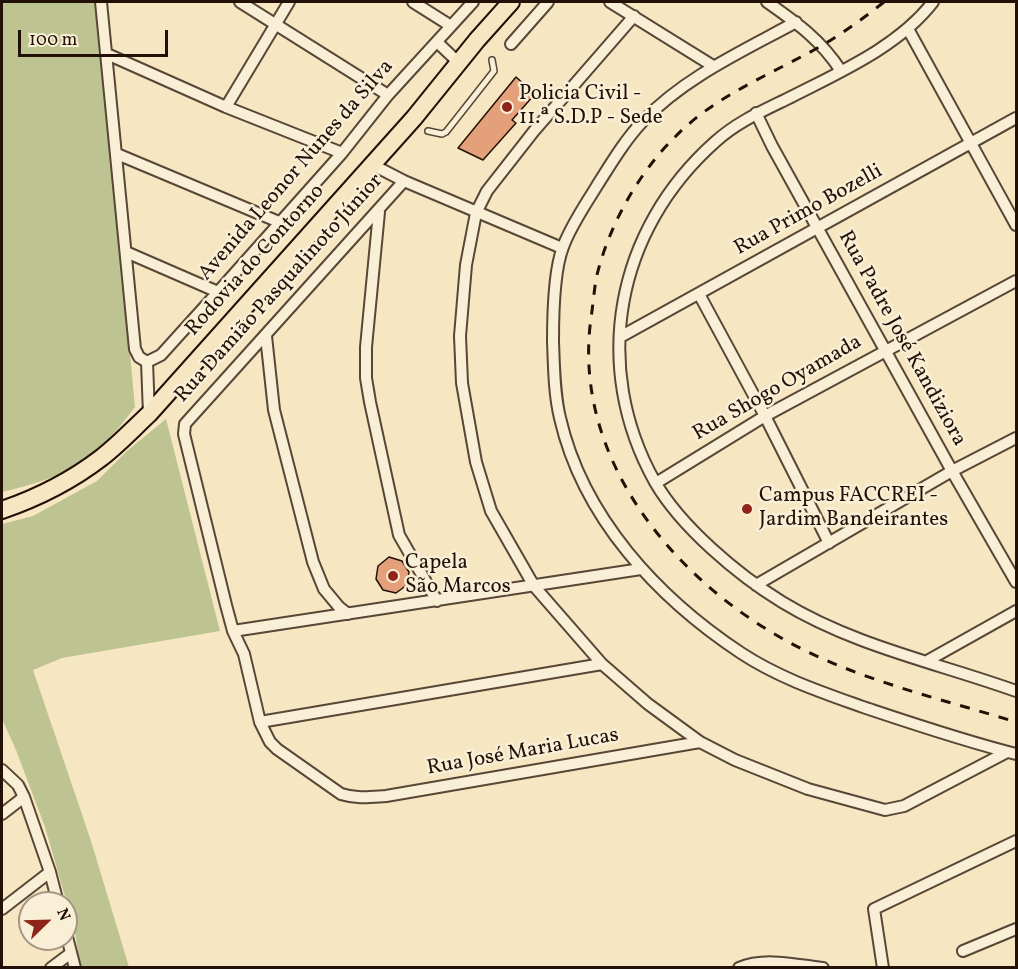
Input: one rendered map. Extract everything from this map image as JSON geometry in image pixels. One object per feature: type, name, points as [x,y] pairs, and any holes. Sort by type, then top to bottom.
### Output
[{"type":"main road","name":"Rodovia do Contorno","points":[[2,510],[26,502],[66,482],[103,457],[149,414],[373,165],[511,2]]},
{"type":"street","points":[[101,2],[135,349],[139,357],[147,362],[149,414]]},
{"type":"street","points":[[240,2],[388,95]]},
{"type":"street","points":[[226,107],[289,2]]},
{"type":"street","points":[[413,2],[451,26]]},
{"type":"street","name":"Avenida Leonor Nunes da Silva","points":[[147,362],[160,355],[218,292],[342,153],[388,95],[473,2]]},
{"type":"street","points":[[511,44],[548,2]]},
{"type":"street","points":[[610,2],[713,66]]},
{"type":"street","points":[[767,2],[796,22],[822,45],[841,71]]},
{"type":"street","points":[[933,2],[908,29],[895,39],[841,71],[756,113],[716,141],[673,188],[651,220],[639,246],[627,282],[620,337],[622,383],[628,417],[638,447],[656,483],[698,534],[740,574],[784,603],[834,631],[1017,691]]},
{"type":"street","points":[[633,16],[534,131],[487,191],[476,213],[466,265],[460,336],[463,393],[476,462],[485,495],[499,526],[534,586],[602,664],[648,704],[700,742],[735,760],[808,789],[885,810],[904,806],[1012,753]]},
{"type":"street","points":[[796,22],[713,66],[644,120],[622,146],[562,248],[553,326],[559,416],[578,474],[594,503],[641,569],[681,608],[718,637],[742,654],[786,678],[916,725],[1012,753]]},
{"type":"street","points":[[908,29],[1017,225]]},
{"type":"street","points":[[437,42],[459,63]]},
{"type":"street","points":[[107,54],[226,107],[342,153]]},
{"type":"street","name":"Rua Padre José Kandiziora","points":[[756,113],[885,351],[1017,582]]},
{"type":"street","name":"Rua Primo Bozelli","points":[[620,337],[1017,118]]},
{"type":"street","points":[[117,154],[279,222]]},
{"type":"street","points":[[373,165],[404,182],[562,248]]},
{"type":"street","name":"Rua Damião Pasqualinoto Júnior","points":[[353,797],[332,788],[277,749],[270,742],[260,722],[244,654],[233,632],[184,434],[185,424],[404,182]]},
{"type":"street","points":[[379,211],[368,304],[366,378],[399,535],[437,601]]},
{"type":"street","points":[[126,252],[218,292]]},
{"type":"street","name":"Rua Shogo Oyamada","points":[[656,483],[765,416],[1017,281]]},
{"type":"street","points":[[699,294],[765,416],[829,543]]},
{"type":"street","points":[[266,336],[274,410],[313,562],[324,589],[348,614]]},
{"type":"street","points":[[756,585],[952,471],[1017,438]]},
{"type":"street","points":[[233,632],[641,569]]},
{"type":"street","points":[[927,661],[1017,611]]},
{"type":"street","points":[[260,722],[602,664]]},
{"type":"street","name":"Rua José Maria Lucas","points":[[353,797],[386,796],[700,742]]},
{"type":"street","points":[[2,770],[18,785],[24,797],[55,891]]},
{"type":"street","points":[[2,814],[24,797]]},
{"type":"street","points":[[883,968],[874,909],[1017,841]]},
{"type":"street","points":[[2,909],[50,872]]},
{"type":"street","points":[[963,951],[1014,933]]},
{"type":"street","points":[[51,968],[71,953],[75,968]]},
{"type":"street","points":[[739,968],[746,964],[823,968]]},
{"type":"lane","points":[[428,131],[441,134],[446,132],[494,71],[492,60]]},
{"type":"green space","points":[[2,2],[97,2],[135,407],[108,440],[84,461],[49,478],[2,492]]},
{"type":"green space","points":[[166,419],[220,631],[62,658],[33,670],[91,841],[129,967],[80,967],[78,951],[78,891],[63,891],[45,827],[2,719],[2,524],[33,516],[97,481],[127,451]]},
{"type":"building","name":"Policia Civil - 11.ª S.D.P - Sede","points":[[516,77],[535,94],[512,120],[516,123],[483,160],[458,148]]},
{"type":"building","name":"Capela São Marcos","points":[[389,557],[402,561],[409,572],[407,585],[396,593],[383,590],[376,579],[378,566]]},
{"type":"railway","points":[[884,2],[829,41],[745,86],[709,109],[676,136],[637,184],[608,240],[596,279],[591,318],[589,371],[598,422],[617,470],[643,515],[676,555],[715,592],[757,623],[802,649],[854,672],[1016,722]]},
{"type":"place","name":"Policia Civil - 11.ª S.D.P - Sede","points":[[507,107]]},
{"type":"place","name":"Campus FACCREI - Jardim Bandeirantes","points":[[747,509]]},
{"type":"place","name":"Capela São Marcos","points":[[393,576]]}]
